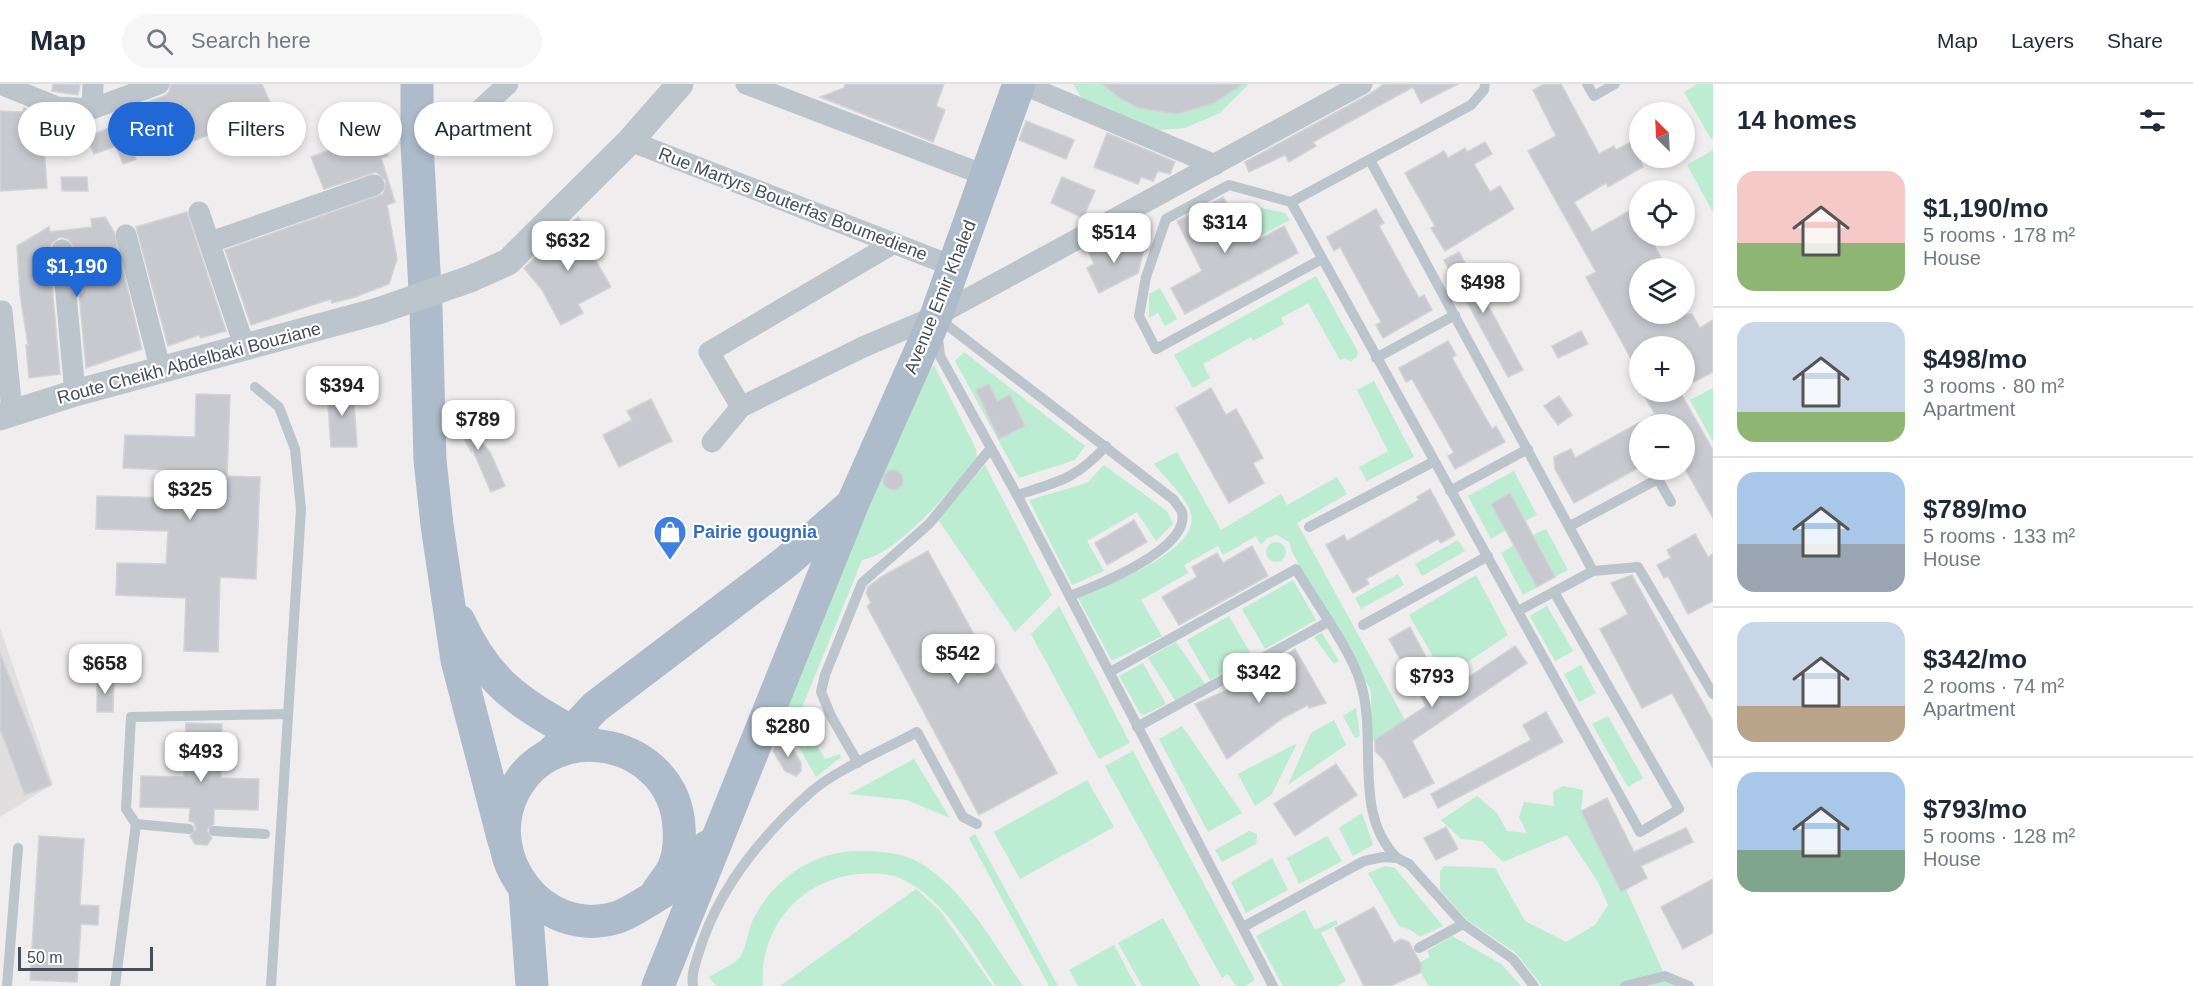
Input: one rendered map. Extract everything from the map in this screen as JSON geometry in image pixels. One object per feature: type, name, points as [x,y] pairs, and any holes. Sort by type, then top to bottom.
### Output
[{"type":"main road","points":[[417,84],[417,144],[426,308],[430,460],[447,594],[465,692],[514,876],[543,907],[566,917],[590,921],[614,918],[629,912],[692,870],[729,815]]},
{"type":"main road","name":"Avenue Emir Khaled","points":[[729,815],[852,505],[936,316],[1021,84]]},
{"type":"main road","points":[[504,841],[505,815],[514,791],[530,770],[572,744],[595,707],[786,562],[852,505]]},
{"type":"main road","points":[[447,594],[474,651],[507,691],[572,744],[622,749],[648,764],[667,785],[679,812],[692,870],[683,924]]},
{"type":"main road","points":[[528,708],[556,714],[595,707]]},
{"type":"main road","points":[[656,894],[673,870],[680,841],[679,812]]},
{"type":"main road","points":[[658,986],[729,815]]},
{"type":"main road","points":[[525,890],[532,986]]},
{"type":"street","points":[[0,84],[45,102]]},
{"type":"street","points":[[92,102],[93,84]]},
{"type":"street","points":[[96,108],[159,84]]},
{"type":"street","points":[[488,102],[508,84]]},
{"type":"street","points":[[630,141],[680,84]]},
{"type":"street","points":[[746,84],[987,176]]},
{"type":"street","points":[[1021,84],[1215,165]]},
{"type":"street","points":[[712,442],[741,407],[863,347],[936,316],[1362,84]]},
{"type":"street","name":"Rue Martyrs Bouterfas Boumediene","points":[[630,141],[955,267]]},
{"type":"street","name":"Route Cheikh Abdelbaki Bouziane","points":[[6,414],[75,393],[378,311],[470,279],[508,262],[630,141]]},
{"type":"street","points":[[212,242],[374,185]]},
{"type":"street","points":[[199,212],[212,242],[245,348]]},
{"type":"street","points":[[126,235],[161,371]]},
{"type":"street","points":[[741,407],[709,352],[894,243]]},
{"type":"street","points":[[62,250],[75,393]]},
{"type":"street","points":[[2,311],[6,414]]},
{"type":"lane","points":[[1322,259],[1156,350],[1139,316],[1146,277],[1166,219],[1229,184],[1291,201],[1471,105],[1484,90],[1485,84]]},
{"type":"lane","points":[[1587,84],[1594,96],[1616,84]]},
{"type":"lane","points":[[1370,160],[1593,571]]},
{"type":"lane","points":[[1291,201],[1433,462],[1488,556],[1640,832],[1679,809],[1554,592]]},
{"type":"lane","points":[[1376,358],[1455,315]]},
{"type":"lane","points":[[936,316],[1174,500],[1182,512],[1180,528],[1170,541],[1138,564],[1102,584],[1070,596]]},
{"type":"lane","points":[[936,316],[940,356],[1017,495],[1110,672],[1243,927],[1268,984]]},
{"type":"lane","points":[[255,387],[279,407],[295,449],[302,509],[271,986]]},
{"type":"lane","points":[[1017,495],[1061,481],[1087,467],[1106,446]]},
{"type":"lane","points":[[858,763],[831,716],[821,692],[825,675],[862,583],[929,524],[991,448]]},
{"type":"lane","points":[[1450,491],[1528,449]]},
{"type":"lane","points":[[1309,527],[1433,462]]},
{"type":"lane","points":[[1570,526],[1658,479],[1671,502]]},
{"type":"lane","points":[[1363,626],[1488,556]]},
{"type":"lane","points":[[1518,611],[1593,571],[1638,567],[1713,694]]},
{"type":"lane","points":[[1110,672],[1296,569],[1361,683],[1374,817],[1386,848],[1397,858],[1409,864],[1463,924],[1513,959],[1534,986]]},
{"type":"lane","points":[[1137,727],[1328,622]]},
{"type":"lane","points":[[115,986],[136,824],[126,809],[131,717],[288,714]]},
{"type":"lane","points":[[693,986],[692,975],[704,934],[726,888],[756,848],[814,789],[858,763],[917,732],[963,817],[977,824]]},
{"type":"lane","points":[[136,824],[189,829]]},
{"type":"lane","points":[[214,831],[265,834]]},
{"type":"lane","points":[[7,986],[18,848]]},
{"type":"lane","points":[[1243,927],[1364,861],[1383,857],[1397,858]]},
{"type":"lane","points":[[1419,948],[1463,924]]},
{"type":"lane","points":[[1625,986],[1665,976],[1689,986]]},
{"type":"shaded area","points":[[0,628],[53,784],[0,817]]},
{"type":"green space","points":[[1073,84],[1249,84],[1220,113],[1185,128],[1148,131],[1082,98]]},
{"type":"green space","points":[[1697,84],[1713,84],[1713,138],[1711,139],[1695,111],[1695,102],[1690,102],[1684,92]]},
{"type":"green space","points":[[1713,150],[1713,212],[1689,168],[1695,168],[1695,160]]},
{"type":"green space","points":[[1257,207],[1285,213],[1290,220],[1256,238],[1243,214]]},
{"type":"green space","points":[[1316,276],[1358,352],[1357,357],[1351,361],[1344,358],[1340,360],[1308,303],[1281,318],[1284,324],[1253,341],[1251,337],[1203,364],[1210,378],[1193,388],[1174,355]]},
{"type":"green space","points":[[1160,288],[1177,319],[1165,326],[1158,313],[1149,318],[1149,294]]},
{"type":"green space","points":[[964,352],[1085,446],[1075,460],[1019,478],[955,361]]},
{"type":"green space","points":[[934,365],[976,449],[977,459],[908,533],[877,555],[862,560],[799,715],[825,759],[840,754],[841,757],[816,777],[792,735],[768,748],[902,408]]},
{"type":"green space","points":[[1374,381],[1414,457],[1367,481],[1359,467],[1388,451],[1357,390]]},
{"type":"green space","points":[[1713,388],[1713,442],[1691,402],[1695,402],[1695,397]]},
{"type":"green space","points":[[1177,452],[1221,530],[1281,494],[1287,505],[1337,477],[1347,494],[1297,523],[1405,720],[1371,743],[1371,691],[1292,552],[1289,542],[1277,535],[1267,538],[1261,545],[1256,536],[1223,555],[1218,546],[1184,565],[1188,573],[1141,600],[1162,636],[1112,661],[1078,598],[1151,564],[1184,538],[1191,523],[1189,508],[1154,464]]},
{"type":"green space","points":[[985,465],[1052,595],[1015,632],[937,518]]},
{"type":"green space","points":[[1104,465],[1167,511],[1173,524],[1156,541],[1137,512],[1087,541],[1104,571],[1072,585],[1029,500],[1087,483]]},
{"type":"green space","points":[[1514,471],[1537,515],[1525,521],[1510,493],[1491,504],[1506,530],[1491,539],[1468,496]]},
{"type":"green space","points":[[1546,529],[1568,570],[1555,577],[1533,535]]},
{"type":"green space","points":[[1458,540],[1465,551],[1422,576],[1415,564]]},
{"type":"green space","points":[[1276,542],[1283,545],[1286,552],[1283,559],[1276,562],[1269,559],[1266,552],[1269,545]]},
{"type":"green space","points":[[1514,545],[1537,587],[1523,595],[1501,553]]},
{"type":"green space","points":[[1398,574],[1404,585],[1361,609],[1355,598]]},
{"type":"green space","points":[[1476,575],[1508,635],[1445,677],[1409,615]]},
{"type":"green space","points":[[1293,580],[1316,620],[1265,649],[1242,609]]},
{"type":"green space","points":[[1059,606],[1130,743],[1099,759],[1031,634]]},
{"type":"green space","points":[[1547,606],[1573,651],[1555,661],[1530,616]]},
{"type":"green space","points":[[1229,616],[1252,656],[1210,680],[1187,640]]},
{"type":"green space","points":[[1322,633],[1339,661],[1334,664],[1314,637]]},
{"type":"green space","points":[[1176,642],[1205,684],[1175,700],[1148,658]]},
{"type":"green space","points":[[1143,663],[1166,704],[1144,715],[1140,713],[1119,676]]},
{"type":"green space","points":[[1581,665],[1596,693],[1579,702],[1564,674]]},
{"type":"green space","points":[[1356,708],[1360,736],[1355,738],[1343,716]]},
{"type":"green space","points":[[1608,716],[1643,778],[1628,787],[1592,724]]},
{"type":"green space","points":[[1334,720],[1346,745],[1288,785],[1311,733]]},
{"type":"green space","points":[[1182,726],[1242,813],[1208,832],[1159,739]]},
{"type":"green space","points":[[1297,743],[1272,794],[1255,806],[1238,774]]},
{"type":"green space","points":[[1133,751],[1255,980],[1245,986],[1236,986],[1228,974],[1222,978],[1105,766]]},
{"type":"green space","points":[[914,759],[950,818],[907,800],[849,794]]},
{"type":"green space","points":[[1087,780],[1114,827],[1020,879],[994,832]]},
{"type":"green space","points":[[1563,786],[1583,790],[1581,811],[1621,891],[1626,889],[1665,976],[1689,986],[1542,986],[1516,953],[1467,920],[1440,890],[1440,872],[1444,866],[1495,868],[1525,921],[1566,942],[1595,925],[1608,905],[1598,882],[1567,835],[1503,862],[1482,841],[1461,839],[1441,820],[1477,796],[1497,813],[1507,831],[1527,833],[1519,817],[1524,802],[1554,806],[1553,792]]},
{"type":"green space","points":[[1362,813],[1373,845],[1353,856],[1339,828]]},
{"type":"green space","points":[[1249,831],[1257,834],[1256,844],[1222,862],[1215,850]]},
{"type":"green space","points":[[975,834],[1058,986],[1049,986],[969,838]]},
{"type":"green space","points":[[1327,836],[1342,861],[1299,884],[1287,858]]},
{"type":"green space","points":[[858,851],[906,856],[936,874],[978,919],[1023,986],[996,986],[945,913],[919,889],[894,876],[859,874],[819,885],[802,896],[788,910],[776,926],[768,944],[763,986],[716,986],[709,977],[740,957],[752,922],[760,907],[782,882],[795,871],[825,856]]},
{"type":"green space","points":[[1272,858],[1288,890],[1246,913],[1231,882]]},
{"type":"green space","points":[[1385,866],[1395,868],[1443,926],[1420,937],[1409,929],[1399,926],[1368,873]]},
{"type":"green space","points":[[916,889],[940,911],[993,986],[780,986]]},
{"type":"green space","points":[[1305,910],[1315,930],[1336,920],[1338,924],[1321,933],[1346,981],[1337,986],[1283,986],[1256,936]]},
{"type":"green space","points":[[1163,918],[1200,986],[1142,986],[1118,943]]},
{"type":"green space","points":[[1452,936],[1501,964],[1521,986],[1429,986],[1420,971],[1420,962],[1430,957],[1427,951]]},
{"type":"green space","points":[[1114,945],[1136,986],[1078,986],[1069,970]]},
{"type":"building","points":[[53,84],[80,84],[78,95],[52,91]]},
{"type":"building","points":[[171,84],[262,84],[270,102],[207,102],[207,135],[195,140],[195,102],[147,102],[169,92]]},
{"type":"building","points":[[845,84],[944,84],[936,106],[945,110],[933,142],[820,97],[844,88]]},
{"type":"building","points":[[1102,84],[1243,84],[1214,103],[1177,114],[1139,108],[1121,99]]},
{"type":"building","points":[[1384,84],[1458,84],[1421,103],[1413,87],[1313,142],[1316,146],[1289,162],[1285,155],[1249,172],[1245,162]]},
{"type":"building","points":[[1544,84],[1561,84],[1599,154],[1614,146],[1616,150],[1629,143],[1629,168],[1641,168],[1608,187],[1606,183],[1574,202],[1592,232],[1629,211],[1629,246],[1655,246],[1661,258],[1629,258],[1629,324],[1695,324],[1695,319],[1700,328],[1713,320],[1713,372],[1695,381],[1695,336],[1629,336],[1629,355],[1586,277],[1596,272],[1528,151],[1556,136],[1533,90]]},
{"type":"building","points":[[0,111],[18,112],[18,156],[45,156],[47,188],[0,191]]},
{"type":"building","points":[[1026,121],[1074,140],[1066,159],[1019,140]]},
{"type":"building","points":[[108,128],[108,149],[96,153],[96,133]]},
{"type":"building","points":[[1107,133],[1175,162],[1170,174],[1158,171],[1153,181],[1141,177],[1138,184],[1094,167]]},
{"type":"building","points":[[1485,142],[1492,154],[1474,164],[1490,192],[1500,186],[1514,209],[1445,251],[1431,228],[1435,226],[1405,173],[1444,151],[1448,158],[1465,148],[1467,152]]},
{"type":"building","points":[[318,154],[388,156],[381,158],[395,202],[387,205],[397,259],[389,284],[355,297],[332,303],[331,299],[251,325],[225,250],[383,194],[386,181],[376,172],[324,189],[311,157]]},
{"type":"building","points":[[120,156],[135,156],[136,159],[123,164]]},
{"type":"building","points":[[61,177],[87,177],[88,191],[62,191]]},
{"type":"building","points":[[1062,177],[1095,191],[1083,218],[1051,203]]},
{"type":"building","points":[[1223,197],[1251,244],[1284,226],[1298,253],[1185,314],[1171,288],[1202,271],[1177,221]]},
{"type":"building","points":[[1376,209],[1384,223],[1379,226],[1419,298],[1424,295],[1432,310],[1383,338],[1376,325],[1381,322],[1340,247],[1334,251],[1327,237]]},
{"type":"building","points":[[187,212],[226,331],[201,338],[199,335],[168,346],[136,227]]},
{"type":"building","points":[[105,217],[114,232],[142,349],[86,368],[75,249],[68,239],[60,237],[51,244],[49,251],[60,374],[29,378],[26,345],[28,345],[20,294],[17,246],[49,227],[50,232],[92,227],[91,219]]},
{"type":"building","points":[[578,217],[591,234],[584,240],[611,287],[578,304],[583,313],[561,325],[542,290],[524,268]]},
{"type":"building","points":[[1103,240],[1115,264],[1120,241],[1143,247],[1143,253],[1138,273],[1099,293],[1087,268],[1094,264],[1087,248]]},
{"type":"building","points":[[1459,252],[1523,370],[1508,377],[1444,260]]},
{"type":"building","points":[[1581,331],[1588,344],[1558,358],[1552,346]]},
{"type":"building","points":[[1448,341],[1456,355],[1452,358],[1492,429],[1496,426],[1505,442],[1455,469],[1448,456],[1454,453],[1412,379],[1406,382],[1399,368]]},
{"type":"building","points":[[989,384],[997,401],[1010,395],[1025,426],[999,439],[976,390]]},
{"type":"building","points":[[353,386],[357,447],[331,447],[327,390]]},
{"type":"building","points":[[1211,388],[1226,415],[1236,409],[1263,458],[1253,463],[1264,483],[1229,503],[1176,408]]},
{"type":"building","points":[[196,394],[230,395],[227,476],[260,477],[256,579],[220,577],[218,652],[184,651],[186,598],[116,595],[117,563],[166,564],[168,531],[96,529],[97,496],[170,498],[172,470],[123,468],[125,435],[195,437]]},
{"type":"building","points":[[1559,396],[1572,415],[1558,425],[1544,406]]},
{"type":"building","points":[[651,399],[672,441],[619,467],[603,435],[632,420],[627,411]]},
{"type":"building","points":[[1648,402],[1686,402],[1693,414],[1655,414]]},
{"type":"building","points":[[470,412],[470,428],[490,452],[505,486],[491,492],[471,446],[471,451],[448,413]]},
{"type":"building","points":[[1695,418],[1713,450],[1713,518],[1691,480],[1695,480]]},
{"type":"building","points":[[1629,428],[1629,473],[1574,503],[1555,469],[1554,457],[1571,449],[1575,458]]},
{"type":"building","points":[[893,470],[900,473],[903,480],[900,487],[893,490],[886,487],[883,480],[886,473]]},
{"type":"building","points":[[1430,489],[1455,535],[1441,543],[1438,539],[1366,579],[1369,584],[1353,593],[1326,545],[1344,535],[1347,541],[1419,500],[1417,497]]},
{"type":"building","points":[[1510,493],[1555,577],[1537,587],[1491,504]]},
{"type":"building","points":[[1134,520],[1147,542],[1107,565],[1095,543]]},
{"type":"building","points":[[1695,534],[1708,557],[1713,554],[1713,601],[1688,614],[1668,576],[1664,578],[1657,565],[1671,558],[1667,550]]},
{"type":"building","points":[[1252,546],[1268,576],[1179,625],[1162,597],[1197,577],[1192,567],[1217,553],[1223,563]]},
{"type":"building","points":[[928,551],[992,667],[997,664],[1057,773],[979,815],[867,606],[871,603],[866,593],[868,587],[881,577]]},
{"type":"building","points":[[1632,575],[1713,721],[1713,768],[1672,693],[1642,708],[1600,629],[1628,614],[1611,583]]},
{"type":"building","points":[[1410,627],[1445,693],[1515,646],[1527,663],[1412,741],[1434,783],[1404,798],[1384,760],[1375,751],[1375,740],[1426,706],[1389,639]]},
{"type":"building","points":[[1295,649],[1326,703],[1309,708],[1308,705],[1283,718],[1227,759],[1195,704],[1284,665],[1280,659]]},
{"type":"building","points":[[0,653],[51,785],[25,795],[0,729]]},
{"type":"building","points":[[97,678],[114,678],[113,712],[97,712]]},
{"type":"building","points":[[1546,712],[1563,742],[1438,808],[1431,794],[1531,740],[1523,725]]},
{"type":"building","points":[[186,723],[222,724],[221,778],[259,779],[258,810],[214,809],[214,824],[207,830],[212,838],[207,845],[195,844],[190,836],[196,829],[194,823],[189,821],[190,808],[140,807],[141,776],[184,777]]},
{"type":"building","points":[[787,739],[801,763],[801,771],[796,776],[785,771],[773,751],[775,746]]},
{"type":"building","points":[[1336,764],[1357,795],[1295,836],[1274,804]]},
{"type":"building","points":[[1607,798],[1634,852],[1686,828],[1693,842],[1641,866],[1647,878],[1621,892],[1581,811]]},
{"type":"building","points":[[1446,827],[1458,849],[1436,860],[1424,838]]},
{"type":"building","points":[[39,836],[84,839],[80,905],[99,906],[98,925],[81,924],[77,982],[30,980]]},
{"type":"building","points":[[1713,879],[1713,933],[1683,949],[1661,907]]},
{"type":"building","points":[[1374,907],[1394,943],[1401,939],[1409,942],[1422,966],[1420,973],[1390,986],[1364,986],[1335,928]]},
{"type":"place","name":"Pairie gougnia","points":[[670,561]]}]
